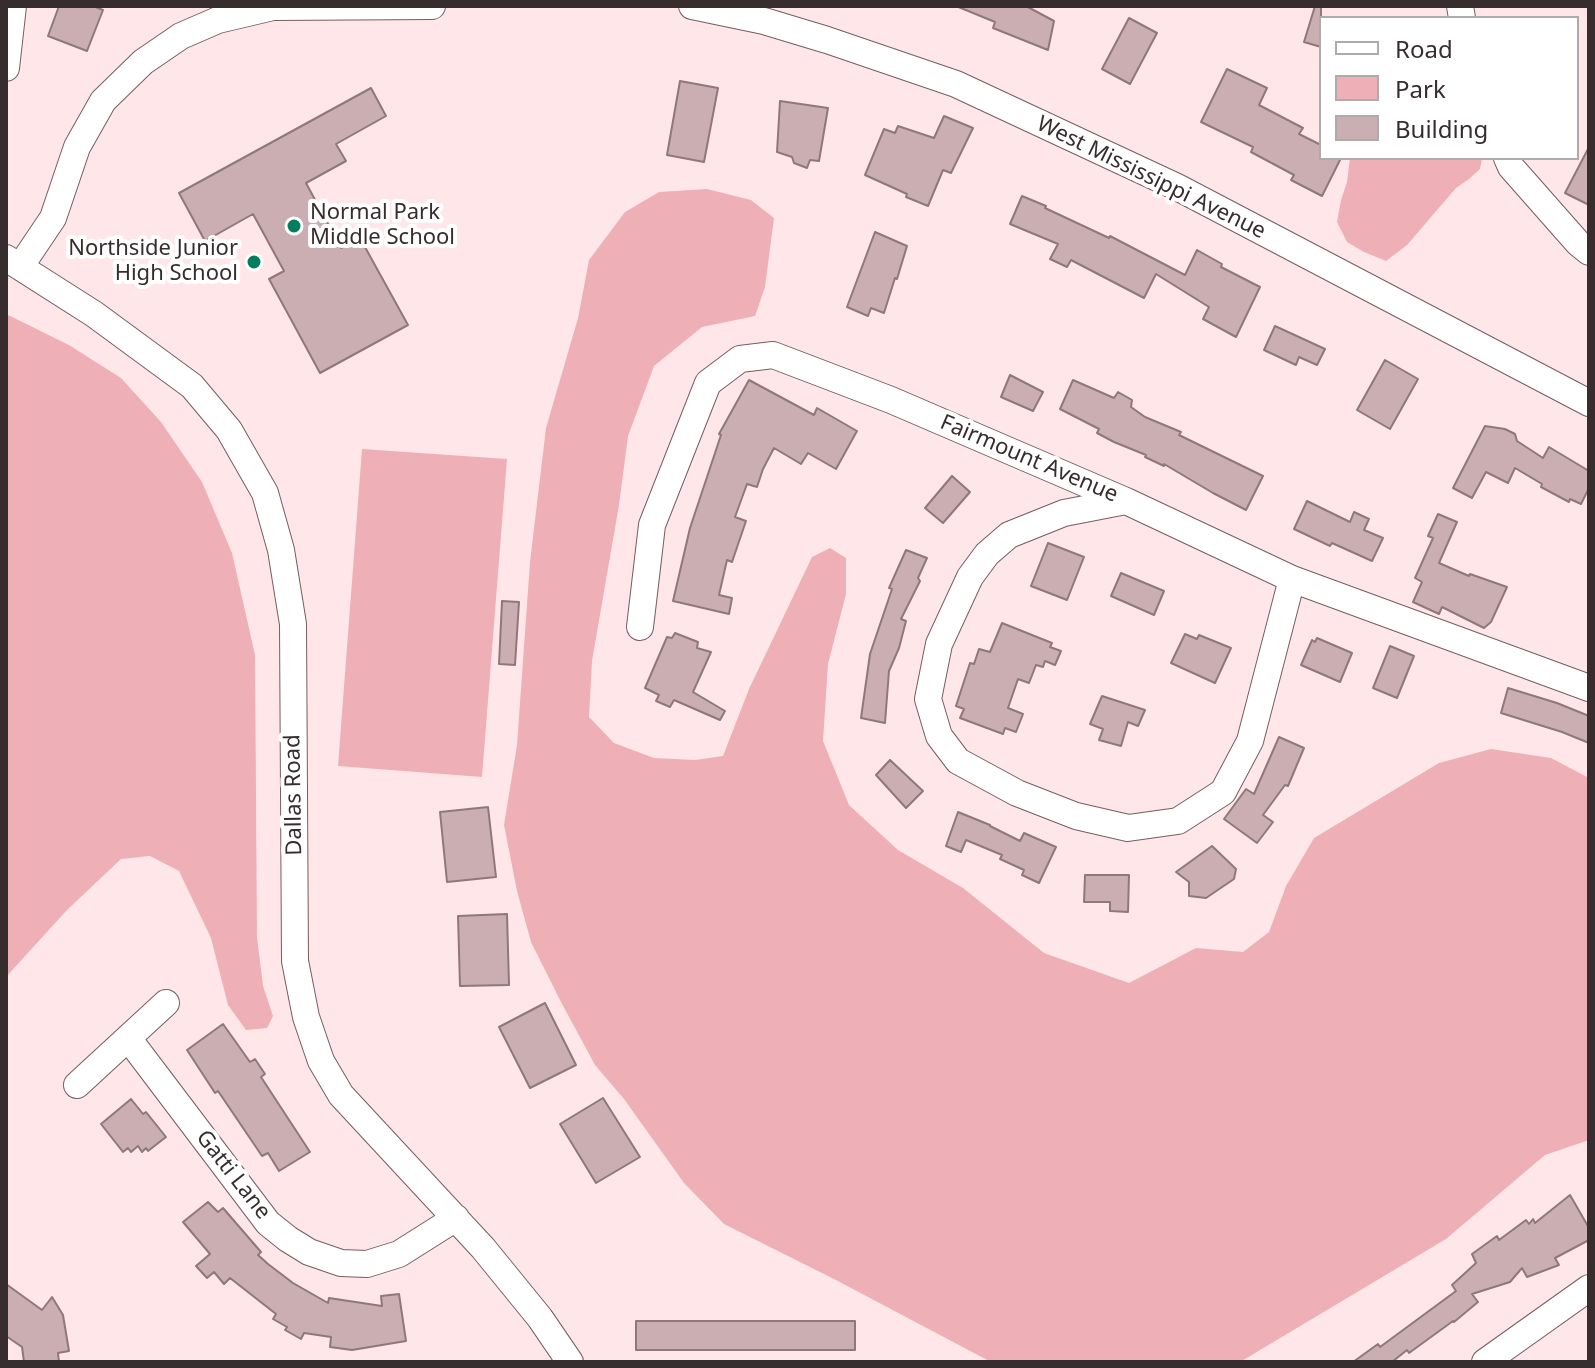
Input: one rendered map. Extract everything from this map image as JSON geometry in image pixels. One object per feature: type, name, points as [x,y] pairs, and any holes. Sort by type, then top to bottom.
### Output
[{"type":"street","points":[[6,68],[13,6]]},
{"type":"street","points":[[13,262],[53,218],[77,147],[103,101],[143,62],[181,36],[218,20],[273,7],[430,6]]},
{"type":"street","name":"West Mississippi Avenue","points":[[692,6],[777,25],[956,84],[1177,187],[1589,403]]},
{"type":"street","points":[[1508,160],[1589,252]]},
{"type":"street","name":"Dallas Road","points":[[13,262],[94,314],[192,386],[229,430],[265,493],[281,550],[293,624],[295,961],[306,1017],[321,1061],[341,1095],[483,1248],[540,1318],[570,1362]]},
{"type":"street","name":"Fairmount Avenue","points":[[640,627],[652,525],[708,383],[740,359],[773,355],[891,400],[1126,501],[1292,579],[1589,688]]},
{"type":"street","points":[[1126,501],[1064,513],[1009,535],[987,554],[970,577],[939,644],[928,699],[939,736],[958,761],[1017,793],[1076,816],[1128,828],[1178,821],[1223,792],[1250,741],[1292,579]]},
{"type":"street","points":[[77,1085],[166,1003]]},
{"type":"street","name":"Gatti Lane","points":[[128,1038],[268,1223],[309,1252],[341,1263],[367,1264],[399,1254],[456,1218]]},
{"type":"street","points":[[1485,1362],[1589,1288]]},
{"type":"green space","points":[[1350,160],[1482,160],[1480,169],[1456,188],[1407,245],[1386,261],[1347,242],[1337,222]]},
{"type":"green space","points":[[707,189],[751,200],[774,218],[765,287],[755,316],[702,327],[654,366],[628,436],[592,661],[589,717],[614,743],[654,758],[695,760],[723,756],[749,689],[812,557],[830,548],[846,558],[846,594],[828,664],[823,741],[849,805],[898,850],[963,888],[1044,953],[1129,983],[1196,948],[1243,952],[1269,932],[1286,886],[1314,838],[1439,763],[1491,749],[1551,758],[1589,778],[1589,1140],[1545,1155],[1446,1239],[1240,1362],[991,1362],[724,1224],[684,1183],[624,1099],[595,1065],[561,1002],[531,942],[504,825],[517,745],[530,562],[546,428],[578,318],[589,260],[625,212],[659,192]]},
{"type":"green space","points":[[6,314],[69,345],[121,378],[161,422],[202,482],[232,553],[255,655],[257,937],[263,986],[273,1016],[267,1028],[246,1030],[228,1005],[211,938],[179,871],[150,856],[121,859],[66,911],[6,977]]},
{"type":"green space","points":[[362,449],[507,459],[482,777],[338,766]]},
{"type":"building","points":[[59,6],[93,6],[103,10],[87,51],[48,36]]},
{"type":"building","points":[[956,6],[1026,6],[1054,21],[1048,50],[993,28],[995,22]]},
{"type":"building","points":[[1315,6],[1321,6],[1319,46],[1304,42]]},
{"type":"building","points":[[1129,18],[1157,33],[1130,84],[1102,69]]},
{"type":"building","points":[[1227,69],[1267,88],[1259,105],[1303,128],[1299,134],[1319,144],[1319,160],[1340,160],[1322,196],[1291,180],[1294,175],[1251,152],[1253,147],[1201,122]]},
{"type":"building","points":[[680,81],[718,88],[704,162],[667,155]]},
{"type":"building","name":"Normal Park Middle School","points":[[371,88],[386,116],[336,144],[346,161],[306,183],[341,248],[360,238],[408,325],[320,373],[269,279],[284,271],[253,214],[205,241],[179,193]]},
{"type":"building","points":[[780,101],[828,108],[819,161],[810,160],[807,168],[794,163],[792,157],[777,152]]},
{"type":"building","points":[[944,116],[973,128],[951,173],[943,170],[928,206],[865,175],[884,129],[895,133],[898,126],[934,138]]},
{"type":"building","points":[[1589,147],[1589,205],[1565,193]]},
{"type":"building","points":[[1022,196],[1185,275],[1197,250],[1222,264],[1221,267],[1260,287],[1236,337],[1203,319],[1209,307],[1156,274],[1144,298],[1071,260],[1067,267],[1050,259],[1058,244],[1010,224]]},
{"type":"building","points":[[875,232],[907,246],[884,313],[871,308],[868,316],[847,307]]},
{"type":"building","points":[[1275,326],[1325,349],[1317,365],[1299,357],[1296,365],[1264,350]]},
{"type":"building","points":[[1385,360],[1418,379],[1390,429],[1357,410]]},
{"type":"building","points":[[1010,375],[1043,392],[1033,411],[1001,397]]},
{"type":"building","points":[[749,380],[814,415],[817,408],[857,431],[836,469],[808,453],[801,464],[774,448],[757,487],[747,484],[735,517],[746,521],[732,562],[727,560],[719,595],[732,598],[729,614],[673,601],[690,528],[719,434]]},
{"type":"building","points":[[1073,380],[1114,398],[1118,392],[1132,400],[1131,407],[1145,417],[1181,432],[1179,435],[1263,476],[1246,510],[1164,464],[1097,433],[1099,429],[1060,409]]},
{"type":"building","points":[[1485,426],[1515,434],[1517,441],[1543,458],[1549,447],[1589,471],[1589,488],[1581,504],[1570,499],[1569,502],[1541,487],[1542,484],[1515,468],[1508,483],[1486,472],[1472,498],[1453,488]]},
{"type":"building","points":[[952,476],[970,492],[943,523],[925,508]]},
{"type":"building","points":[[1307,501],[1350,522],[1354,512],[1369,519],[1364,530],[1383,538],[1372,561],[1294,529]]},
{"type":"building","points":[[1438,514],[1457,522],[1439,563],[1507,587],[1491,622],[1484,628],[1442,607],[1439,614],[1413,602],[1422,582],[1415,578],[1433,538],[1428,536]]},
{"type":"building","points":[[1048,543],[1084,557],[1067,600],[1031,586]]},
{"type":"building","points":[[906,550],[927,558],[918,578],[920,581],[901,619],[906,621],[889,671],[885,723],[861,718],[870,654],[892,589],[889,588]]},
{"type":"building","points":[[1121,573],[1164,591],[1154,615],[1111,596]]},
{"type":"building","points":[[502,601],[519,602],[515,665],[499,664]]},
{"type":"building","points":[[1002,623],[1052,643],[1050,647],[1061,651],[1055,665],[1045,661],[1043,667],[1036,665],[1029,683],[1018,679],[1008,708],[1023,714],[1016,732],[1005,728],[1003,734],[960,718],[964,709],[956,706],[970,663],[974,664],[979,649],[990,652]]},
{"type":"building","points":[[675,633],[698,642],[697,648],[711,652],[693,692],[725,711],[720,720],[674,700],[670,707],[656,701],[659,695],[645,688],[667,637],[672,638]]},
{"type":"building","points":[[1185,634],[1197,639],[1199,635],[1231,648],[1215,683],[1171,663]]},
{"type":"building","points":[[1317,638],[1352,653],[1340,682],[1301,665],[1312,640],[1315,642]]},
{"type":"building","points":[[1390,646],[1414,656],[1397,698],[1373,688]]},
{"type":"building","points":[[1508,688],[1589,716],[1589,743],[1501,713]]},
{"type":"building","points":[[1102,696],[1145,710],[1138,726],[1128,722],[1121,746],[1099,740],[1103,729],[1090,724]]},
{"type":"building","points":[[1279,737],[1304,748],[1288,786],[1285,785],[1263,815],[1273,822],[1257,843],[1224,819],[1246,789],[1254,794]]},
{"type":"building","points":[[890,760],[923,791],[906,808],[876,775]]},
{"type":"building","points":[[488,807],[496,877],[447,882],[440,812]]},
{"type":"building","points":[[958,812],[1020,841],[1024,833],[1056,847],[1039,883],[1022,875],[1024,870],[1000,859],[1002,855],[966,840],[961,852],[946,846]]},
{"type":"building","points":[[1212,846],[1236,869],[1234,879],[1206,898],[1189,896],[1189,882],[1176,872]]},
{"type":"building","points":[[1085,875],[1129,875],[1128,912],[1110,911],[1110,902],[1084,902]]},
{"type":"building","points":[[507,914],[509,985],[460,986],[458,916]]},
{"type":"building","points":[[545,1003],[576,1065],[530,1088],[499,1027]]},
{"type":"building","points":[[223,1024],[250,1062],[255,1059],[265,1074],[261,1077],[310,1152],[279,1171],[268,1153],[262,1156],[187,1050]]},
{"type":"building","points":[[603,1098],[640,1157],[596,1183],[560,1124]]},
{"type":"building","points":[[131,1099],[166,1137],[148,1151],[146,1148],[142,1152],[138,1146],[131,1152],[128,1148],[123,1152],[101,1124]]},
{"type":"building","points":[[1570,1195],[1589,1228],[1589,1240],[1555,1258],[1559,1265],[1527,1277],[1522,1268],[1510,1282],[1472,1294],[1478,1302],[1454,1322],[1392,1362],[1353,1362],[1378,1344],[1380,1347],[1456,1291],[1452,1285],[1476,1263],[1472,1254],[1497,1236],[1499,1240],[1526,1220],[1529,1224],[1533,1219],[1535,1223]]},
{"type":"building","points":[[208,1202],[218,1212],[223,1208],[268,1264],[328,1303],[329,1298],[382,1306],[381,1296],[399,1294],[406,1341],[352,1350],[330,1347],[331,1337],[304,1333],[301,1339],[285,1330],[287,1327],[273,1319],[276,1314],[230,1278],[224,1284],[214,1272],[207,1278],[196,1266],[210,1254],[183,1222]]},
{"type":"building","points":[[6,1284],[42,1310],[52,1297],[63,1315],[69,1351],[58,1353],[59,1362],[24,1362],[22,1347],[6,1336]]},
{"type":"building","points":[[636,1321],[855,1321],[855,1350],[636,1350]]},
{"type":"place","name":"Normal Park Middle School","points":[[294,226]]},
{"type":"place","name":"Northside Junior High School","points":[[254,262]]}]
